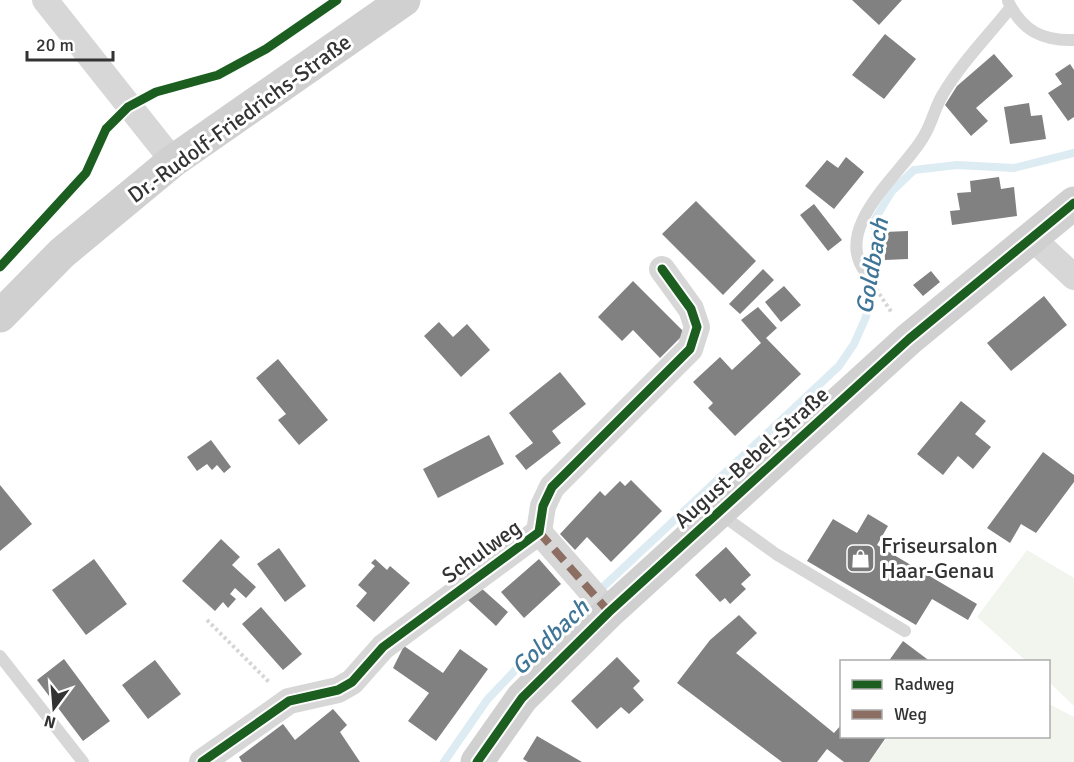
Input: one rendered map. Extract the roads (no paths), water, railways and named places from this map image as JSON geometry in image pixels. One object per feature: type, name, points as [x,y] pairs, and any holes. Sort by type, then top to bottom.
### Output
[{"type":"street","points":[[45,0],[173,161]]},
{"type":"street","name":"Dr.-Rudolf-Friedrichs-Straße","points":[[0,316],[62,253],[173,161],[404,0]]},
{"type":"street","name":"August-Bebel-Straße","points":[[477,762],[522,698],[609,612],[909,339],[1074,203]]},
{"type":"street","points":[[1032,238],[1074,277]]},
{"type":"street","name":"Schulweg","points":[[202,762],[289,701],[338,690],[352,682],[383,646],[539,532],[543,506],[552,488],[690,349],[697,327],[691,309],[662,269]]},
{"type":"street","name":"Schulweg","points":[[539,532],[609,612]]},
{"type":"lane","points":[[866,273],[859,264],[857,243],[869,208],[892,174],[923,137],[943,94],[1010,4],[1029,28],[1043,38],[1074,40]]},
{"type":"lane","points":[[718,513],[776,554],[905,631]]},
{"type":"lane","points":[[0,656],[83,762]]},
{"type":"waterway","name":"Goldbach","points":[[444,762],[487,700],[524,661],[839,366],[854,344],[866,317],[875,255],[875,219],[892,191],[914,170],[957,165],[1014,168],[1074,153]]},
{"type":"place","name":"Friseursalon Haar-Genau","points":[[860,558]]}]
